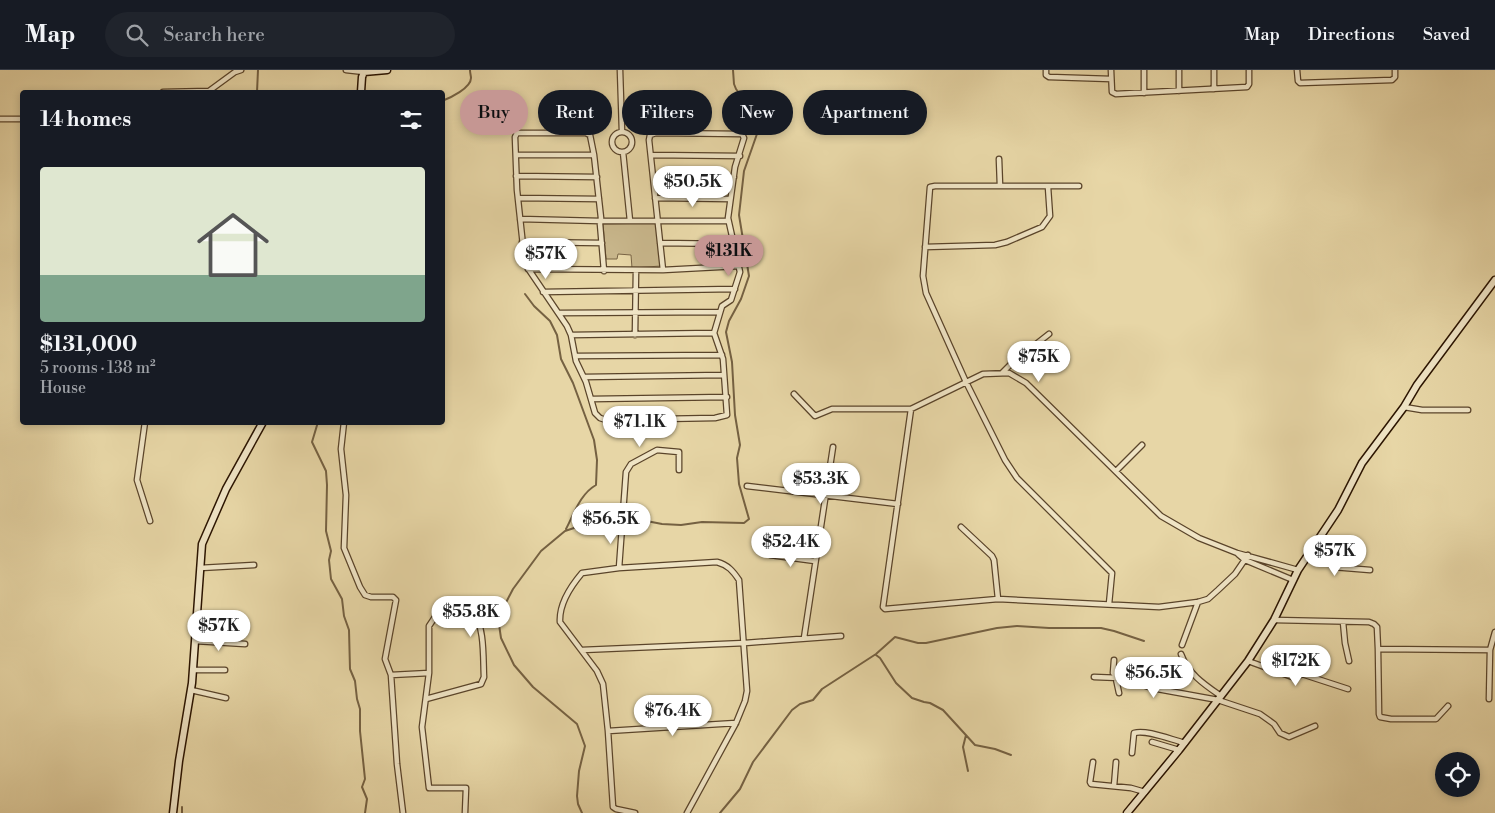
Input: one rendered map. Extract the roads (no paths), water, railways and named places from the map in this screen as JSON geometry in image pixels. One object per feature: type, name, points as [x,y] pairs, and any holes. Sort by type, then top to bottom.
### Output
[{"type":"street","points":[[212,90],[235,72],[241,70]]},
{"type":"street","points":[[346,70],[387,70]]},
{"type":"street","points":[[620,70],[622,132],[613,137],[614,149],[623,152],[630,148],[632,140],[629,135]]},
{"type":"street","points":[[1046,70],[1046,75],[1049,77],[1111,79]]},
{"type":"street","points":[[1111,70],[1112,92],[1114,94],[1247,87],[1249,84],[1249,70]]},
{"type":"street","points":[[1144,70],[1144,92]]},
{"type":"street","points":[[1179,70],[1179,91]]},
{"type":"street","points":[[1214,70],[1214,89]]},
{"type":"street","points":[[1298,70],[1298,81],[1300,83],[1392,80],[1395,77],[1395,70]]},
{"type":"street","points":[[360,71],[362,77],[360,90]]},
{"type":"street","points":[[0,119],[20,120]]},
{"type":"street","points":[[604,270],[597,177],[590,134],[517,133],[515,138],[516,176],[524,262],[571,335],[575,356],[592,399],[595,413],[600,418],[606,420],[715,418],[727,415],[722,355],[714,333],[723,304],[730,300],[740,272],[728,221],[734,177],[744,138],[742,134],[656,133],[650,135],[655,198],[664,270]]},
{"type":"street","points":[[623,152],[630,221]]},
{"type":"street","points":[[516,154],[594,155]]},
{"type":"street","points":[[651,155],[740,156]]},
{"type":"street","points":[[999,159],[1000,186]]},
{"type":"street","points":[[516,176],[597,177]]},
{"type":"street","points":[[653,177],[734,177]]},
{"type":"street","points":[[1079,186],[930,187],[923,276],[926,293],[966,382],[1005,460],[1017,478],[1112,573],[1110,604]]},
{"type":"street","points":[[925,247],[995,245],[1042,227],[1050,216],[1048,187]]},
{"type":"street","points":[[518,198],[599,199]]},
{"type":"street","points":[[655,198],[730,199]]},
{"type":"street","points":[[520,219],[728,221]]},
{"type":"street","points":[[522,242],[602,243]]},
{"type":"street","points":[[660,243],[733,244]]},
{"type":"street","points":[[528,269],[664,270],[738,266]]},
{"type":"street","points":[[635,335],[636,270]]},
{"type":"street","points":[[1128,813],[1248,661],[1274,620],[1298,570],[1338,510],[1362,463],[1495,280]]},
{"type":"street","points":[[543,292],[735,289]]},
{"type":"street","points":[[558,313],[720,312]]},
{"type":"street","points":[[571,335],[714,333]]},
{"type":"street","points":[[1002,373],[1049,334]]},
{"type":"street","points":[[575,356],[722,355]]},
{"type":"street","points":[[794,394],[815,416],[832,409],[911,410],[984,374],[1009,373],[1026,384],[1161,516],[1199,538],[1293,580]]},
{"type":"street","points":[[584,378],[724,375]]},
{"type":"street","points":[[592,399],[727,397]]},
{"type":"street","points":[[1404,407],[1422,410],[1468,410]]},
{"type":"street","points":[[911,410],[884,609],[998,599],[1159,607],[1198,602],[1208,598],[1218,590],[1235,574],[1246,558]]},
{"type":"street","points":[[145,425],[137,480],[150,521]]},
{"type":"street","points":[[173,813],[179,761],[191,690],[202,544],[226,489],[261,425]]},
{"type":"street","points":[[344,425],[341,449],[346,495],[344,548],[352,570],[365,595],[371,597],[394,597],[396,600],[385,659],[391,675],[397,764],[404,813]]},
{"type":"street","points":[[1116,471],[1142,445]]},
{"type":"street","points":[[804,638],[833,447]]},
{"type":"street","points":[[619,568],[626,472],[631,464],[657,450],[679,452],[679,470]]},
{"type":"street","points":[[747,486],[898,504]]},
{"type":"street","points":[[962,527],[994,560],[998,599]]},
{"type":"street","points":[[1308,554],[1325,559],[1333,567],[1370,570]]},
{"type":"street","points":[[770,555],[816,561]]},
{"type":"street","points":[[1246,558],[1298,570]]},
{"type":"street","points":[[635,813],[613,807],[603,684],[597,671],[560,622],[560,613],[574,582],[582,573],[619,568],[717,562],[724,564],[734,572],[739,580],[748,691],[736,723],[687,813]]},
{"type":"street","points":[[200,568],[254,566]]},
{"type":"street","points":[[1182,645],[1198,602]]},
{"type":"street","points":[[426,699],[481,684],[484,677],[480,626],[476,617],[472,614],[435,617],[431,621],[429,626],[429,673],[422,727],[429,788],[466,788],[465,813]]},
{"type":"street","points":[[1274,620],[1369,622],[1374,624],[1377,628],[1380,717],[1436,720],[1448,706]]},
{"type":"street","points":[[1344,622],[1345,643],[1349,661]]},
{"type":"street","points":[[1489,699],[1492,660],[1490,650],[1495,632]]},
{"type":"street","points":[[582,650],[745,643],[841,636]]},
{"type":"street","points":[[195,641],[245,644]]},
{"type":"street","points":[[1378,649],[1490,650]]},
{"type":"street","points":[[1181,654],[1184,663],[1191,672],[1219,698]]},
{"type":"street","points":[[1114,660],[1113,673],[1118,678],[1119,693]]},
{"type":"street","points":[[1248,661],[1295,678],[1302,674],[1348,689]]},
{"type":"street","points":[[1152,669],[1152,688]]},
{"type":"street","points":[[193,670],[225,670]]},
{"type":"street","points":[[391,675],[429,673]]},
{"type":"street","points":[[1094,677],[1118,678],[1152,688],[1219,698],[1260,714],[1274,724],[1280,733],[1289,737],[1315,726]]},
{"type":"street","points":[[191,690],[226,698]]},
{"type":"street","points":[[608,731],[736,723]]},
{"type":"street","points":[[1132,753],[1134,733],[1136,732],[1146,732],[1184,743]]},
{"type":"street","points":[[1152,742],[1179,750]]},
{"type":"street","points":[[1093,762],[1090,782],[1096,785],[1131,788],[1145,792]]},
{"type":"street","points":[[1114,786],[1116,762]]},
{"type":"waterway","points":[[257,90],[258,70]]},
{"type":"waterway","points":[[445,100],[460,92],[468,85],[471,78],[470,70]]},
{"type":"waterway","points":[[582,813],[577,796],[579,771],[585,746],[577,724],[533,687],[514,665],[501,638],[498,618],[513,589],[541,551],[565,531],[586,524],[604,523],[626,517],[662,524],[681,525],[702,522],[744,523],[749,519],[739,484],[737,458],[740,445],[735,415],[732,362],[726,332],[749,276],[739,215],[744,171],[760,121],[756,111],[736,89],[733,70]]},
{"type":"waterway","points":[[525,294],[534,306],[550,321],[557,335],[561,359],[573,383],[594,440],[597,460],[596,485],[582,499],[566,529]]},
{"type":"waterway","points":[[317,425],[312,442],[326,471],[326,531],[331,551],[329,560],[331,579],[342,599],[344,616],[349,630],[350,669],[355,681],[360,709],[360,731],[365,779],[362,787],[367,799],[365,813]]},
{"type":"waterway","points":[[720,813],[740,789],[753,762],[792,710],[800,704],[813,700],[822,689],[876,654],[895,637],[918,643],[926,643],[997,628],[1017,626],[1101,628],[1144,641]]},
{"type":"waterway","points":[[876,655],[880,658],[896,683],[912,698],[930,703],[943,710],[975,745],[1011,755]]},
{"type":"waterway","points":[[966,735],[963,747],[968,771]]},
{"type":"waterway","points":[[182,807],[182,813]]}]
